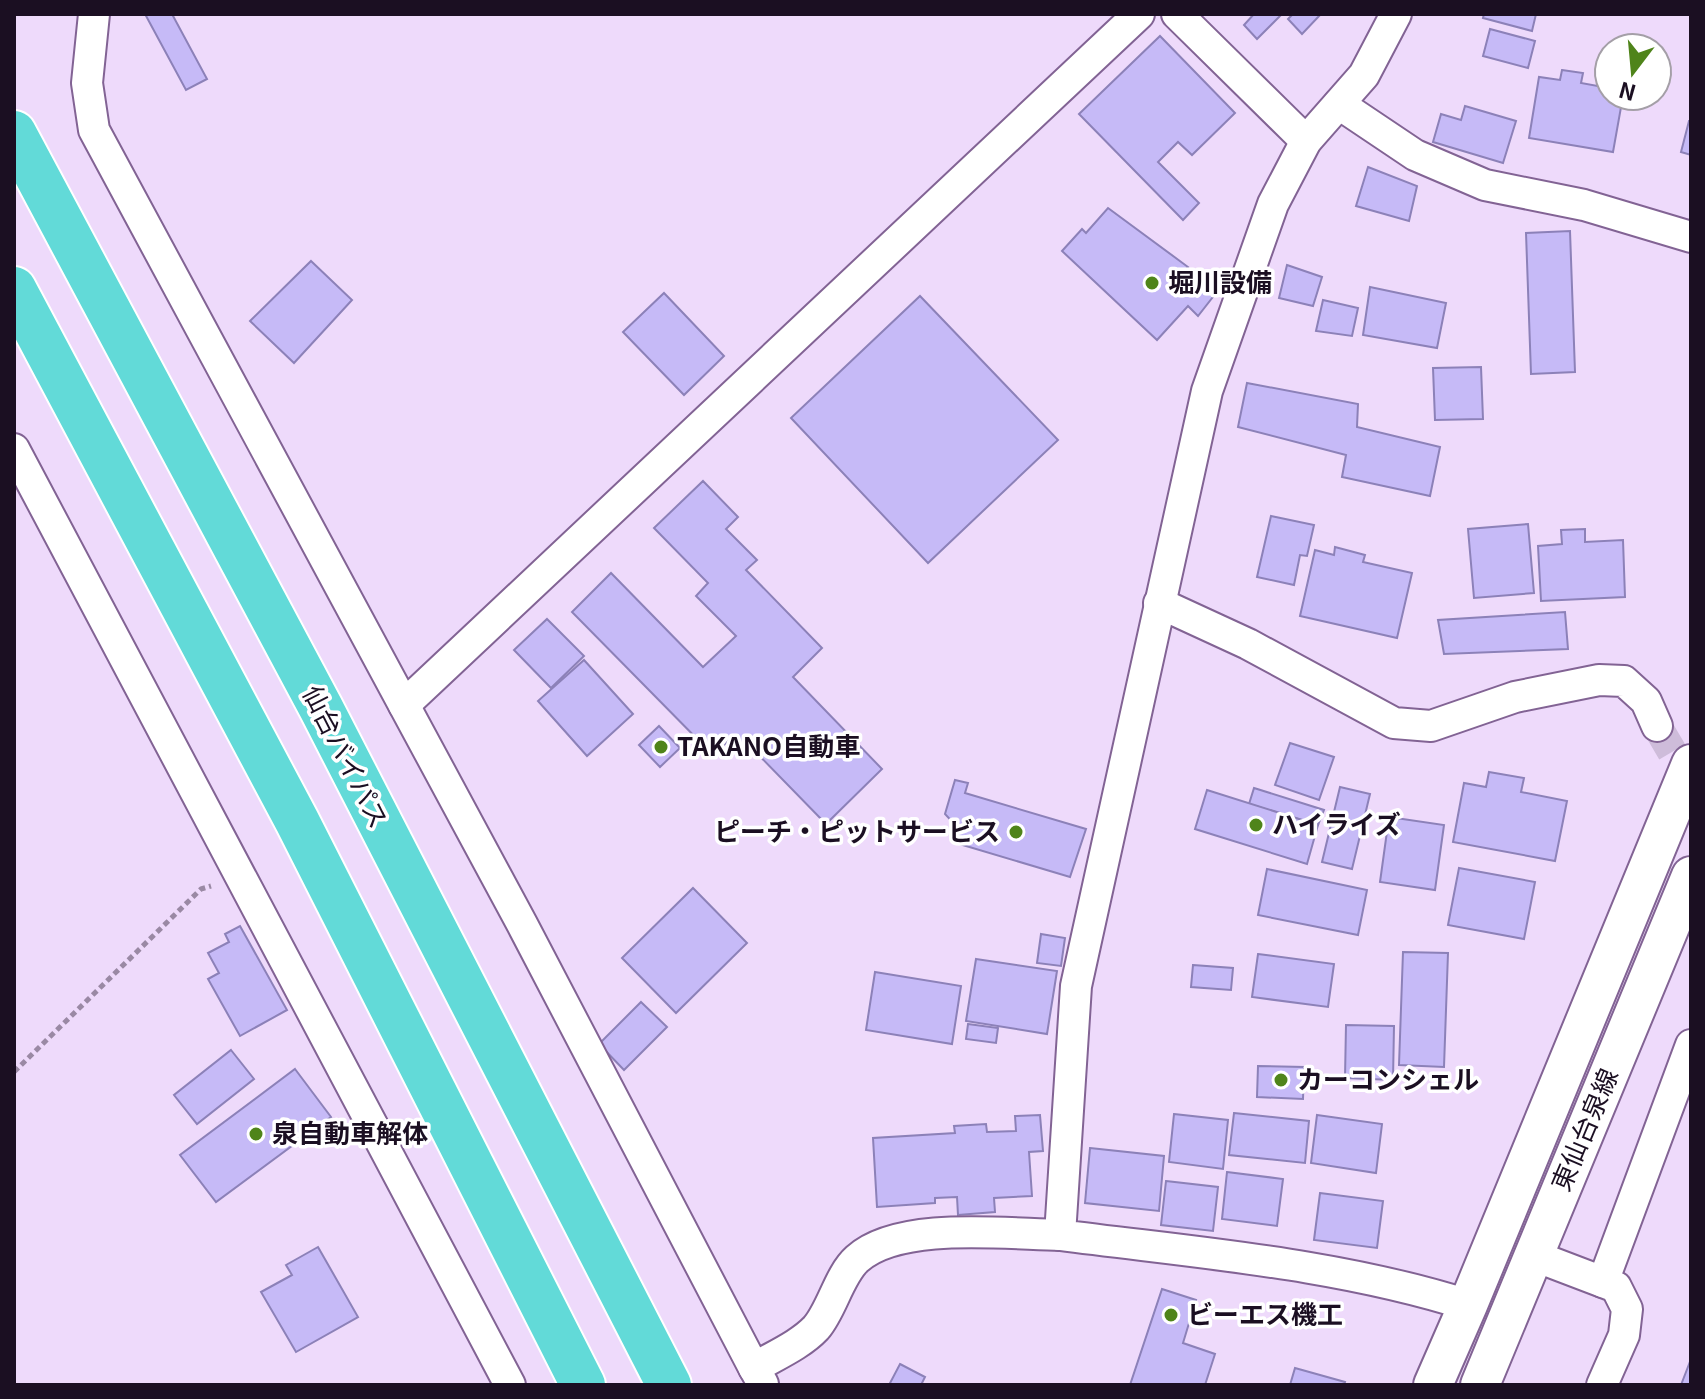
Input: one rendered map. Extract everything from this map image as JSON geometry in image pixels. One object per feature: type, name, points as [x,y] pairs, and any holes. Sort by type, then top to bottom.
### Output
[{"type":"highway","name":"仙台バイパス","points":[[14,133],[321,708],[669,1385]]},
{"type":"highway","points":[[14,289],[297,821],[583,1385]]},
{"type":"street","points":[[94,14],[87,83],[94,130],[522,924],[758,1376],[817,1327],[855,1260],[888,1240],[944,1232],[1060,1235],[1322,1269],[1398,1284],[1468,1305]]},
{"type":"street","points":[[404,705],[1139,14]]},
{"type":"street","points":[[1177,14],[1306,141]]},
{"type":"street","points":[[1060,1235],[1076,986],[1207,391],[1273,204],[1306,141],[1364,75],[1396,14]]},
{"type":"street","points":[[1339,104],[1415,155],[1485,185],[1584,205],[1691,237]]},
{"type":"street","points":[[14,449],[510,1385]]},
{"type":"street","points":[[1159,603],[1248,644],[1394,723],[1431,726],[1515,697],[1599,680],[1624,681],[1646,701],[1657,726]]},
{"type":"street","points":[[1433,1385],[1691,764]]},
{"type":"street","name":"東仙台泉線","points":[[1480,1385],[1691,876]]},
{"type":"street","points":[[1603,1282],[1691,1045]]},
{"type":"street","points":[[1532,1255],[1616,1287],[1627,1309],[1624,1335],[1602,1385]]},
{"type":"path","points":[[14,1072],[201,889],[242,876]]},
{"type":"building","points":[[145,14],[172,14],[207,79],[186,90]]},
{"type":"building","points":[[1254,14],[1282,14],[1257,39],[1244,25]]},
{"type":"building","points":[[1293,14],[1321,14],[1302,34],[1288,19]]},
{"type":"building","points":[[1484,14],[1536,14],[1532,31],[1483,18]]},
{"type":"building","points":[[1490,29],[1535,41],[1528,68],[1483,56]]},
{"type":"building","points":[[1160,36],[1235,113],[1192,155],[1178,142],[1158,162],[1199,203],[1183,220],[1079,114]]},
{"type":"building","points":[[1562,70],[1583,73],[1581,83],[1593,85],[1593,112],[1620,112],[1613,152],[1529,138],[1539,77],[1560,80]]},
{"type":"building","points":[[1465,106],[1516,121],[1503,163],[1433,142],[1441,114],[1461,120]]},
{"type":"building","points":[[1691,121],[1691,155],[1681,152]]},
{"type":"building","points":[[1368,167],[1417,186],[1409,221],[1356,206]]},
{"type":"building","points":[[1108,208],[1188,267],[1184,271],[1216,293],[1198,316],[1188,306],[1157,340],[1062,251],[1082,229],[1086,233]]},
{"type":"building","points":[[1570,231],[1575,372],[1531,374],[1526,233]]},
{"type":"building","points":[[311,261],[352,300],[294,363],[250,321]]},
{"type":"building","points":[[1287,265],[1322,277],[1313,306],[1279,298]]},
{"type":"building","points":[[1370,287],[1446,303],[1437,348],[1363,335]]},
{"type":"building","points":[[664,293],[724,356],[684,395],[623,332]]},
{"type":"building","points":[[920,296],[1058,440],[928,563],[791,418]]},
{"type":"building","points":[[1323,300],[1358,308],[1352,336],[1316,331]]},
{"type":"building","points":[[1481,367],[1483,419],[1435,420],[1433,368]]},
{"type":"building","points":[[1247,383],[1358,404],[1357,427],[1440,447],[1430,496],[1342,477],[1346,455],[1238,427]]},
{"type":"building","points":[[703,481],[738,517],[726,529],[757,560],[746,570],[822,648],[793,677],[882,769],[826,824],[745,741],[738,749],[729,740],[713,755],[572,612],[611,573],[703,667],[736,636],[696,596],[708,583],[654,528]]},
{"type":"building","points":[[1271,516],[1314,525],[1307,556],[1300,555],[1294,585],[1257,577]]},
{"type":"building","points":[[1528,524],[1534,593],[1474,598],[1468,529]]},
{"type":"building","points":[[1585,529],[1585,542],[1623,540],[1625,597],[1541,601],[1538,546],[1562,544],[1561,530]]},
{"type":"building","points":[[1335,547],[1365,555],[1363,562],[1412,573],[1397,638],[1300,616],[1315,550],[1334,555]]},
{"type":"building","points":[[1565,612],[1568,649],[1444,654],[1438,620]]},
{"type":"building","points":[[547,619],[584,656],[551,688],[514,650]]},
{"type":"building","points":[[584,660],[633,714],[587,756],[538,701]]},
{"type":"building","points":[[659,726],[680,748],[660,767],[639,745]]},
{"type":"building","points":[[1290,743],[1334,757],[1319,800],[1275,785]]},
{"type":"building","points":[[1489,772],[1524,778],[1521,792],[1567,801],[1555,861],[1453,842],[1464,783],[1486,787]]},
{"type":"building","points":[[955,780],[968,783],[965,793],[1086,829],[1070,877],[956,843],[959,829],[945,814]]},
{"type":"building","points":[[1340,787],[1370,794],[1352,869],[1322,862]]},
{"type":"building","points":[[1254,788],[1324,810],[1318,825],[1249,804]]},
{"type":"building","points":[[1207,790],[1318,825],[1307,864],[1195,829]]},
{"type":"building","points":[[1389,817],[1444,825],[1435,890],[1380,882]]},
{"type":"building","points":[[1459,868],[1535,882],[1524,939],[1448,925]]},
{"type":"building","points":[[1267,869],[1367,890],[1358,935],[1258,915]]},
{"type":"building","points":[[693,888],[747,943],[676,1013],[622,958]]},
{"type":"building","points":[[240,926],[287,1010],[240,1036],[208,979],[219,973],[208,953],[229,942],[225,934]]},
{"type":"building","points":[[1041,934],[1065,938],[1061,966],[1037,963]]},
{"type":"building","points":[[1403,952],[1448,953],[1444,1067],[1399,1065]]},
{"type":"building","points":[[1258,954],[1334,964],[1328,1007],[1252,997]]},
{"type":"building","points":[[976,959],[1057,971],[1047,1034],[966,1021]]},
{"type":"building","points":[[1193,965],[1233,968],[1231,990],[1191,987]]},
{"type":"building","points":[[875,972],[961,986],[952,1044],[866,1030]]},
{"type":"building","points":[[641,1002],[667,1027],[624,1070],[599,1044]]},
{"type":"building","points":[[968,1024],[998,1028],[996,1043],[966,1039]]},
{"type":"building","points":[[1346,1025],[1394,1026],[1393,1080],[1345,1078]]},
{"type":"building","points":[[231,1050],[254,1079],[197,1124],[174,1095]]},
{"type":"building","points":[[1258,1066],[1304,1067],[1303,1099],[1257,1097]]},
{"type":"building","points":[[295,1069],[331,1117],[216,1202],[180,1155]]},
{"type":"building","points":[[1234,1113],[1309,1121],[1305,1163],[1229,1155]]},
{"type":"building","points":[[1174,1114],[1228,1120],[1223,1169],[1169,1162]]},
{"type":"building","points":[[1040,1115],[1043,1151],[1029,1152],[1032,1196],[994,1198],[995,1212],[958,1215],[957,1197],[935,1198],[935,1203],[877,1207],[873,1138],[955,1133],[954,1126],[986,1124],[987,1132],[1016,1131],[1015,1116]]},
{"type":"building","points":[[1317,1115],[1382,1124],[1376,1173],[1311,1163]]},
{"type":"building","points":[[1090,1148],[1164,1156],[1159,1211],[1085,1203]]},
{"type":"building","points":[[1227,1172],[1283,1179],[1277,1226],[1222,1219]]},
{"type":"building","points":[[1166,1181],[1218,1187],[1213,1231],[1161,1225]]},
{"type":"building","points":[[1320,1193],[1383,1201],[1377,1248],[1314,1240]]},
{"type":"building","points":[[318,1247],[358,1317],[296,1352],[261,1292],[292,1275],[286,1265]]},
{"type":"building","points":[[1162,1289],[1196,1300],[1183,1343],[1215,1354],[1205,1385],[1130,1385]]},
{"type":"building","points":[[1691,1359],[1691,1385],[1681,1385]]},
{"type":"building","points":[[900,1364],[925,1377],[921,1385],[889,1385]]},
{"type":"building","points":[[1295,1368],[1345,1382],[1344,1385],[1290,1385]]},
{"type":"tunnel","points":[[1657,726],[1691,784]]},
{"type":"place","name":"堀川設備","points":[[1152,283]]},
{"type":"place","name":"TAKANO自動車","points":[[661,747]]},
{"type":"place","name":"ハイライズ","points":[[1256,825]]},
{"type":"place","name":"ピーチ・ピットサービス","points":[[1016,832]]},
{"type":"place","name":"カーコンシェル","points":[[1281,1080]]},
{"type":"place","name":"泉自動車解体","points":[[256,1134]]},
{"type":"place","name":"ビーエス機工","points":[[1171,1315]]}]
